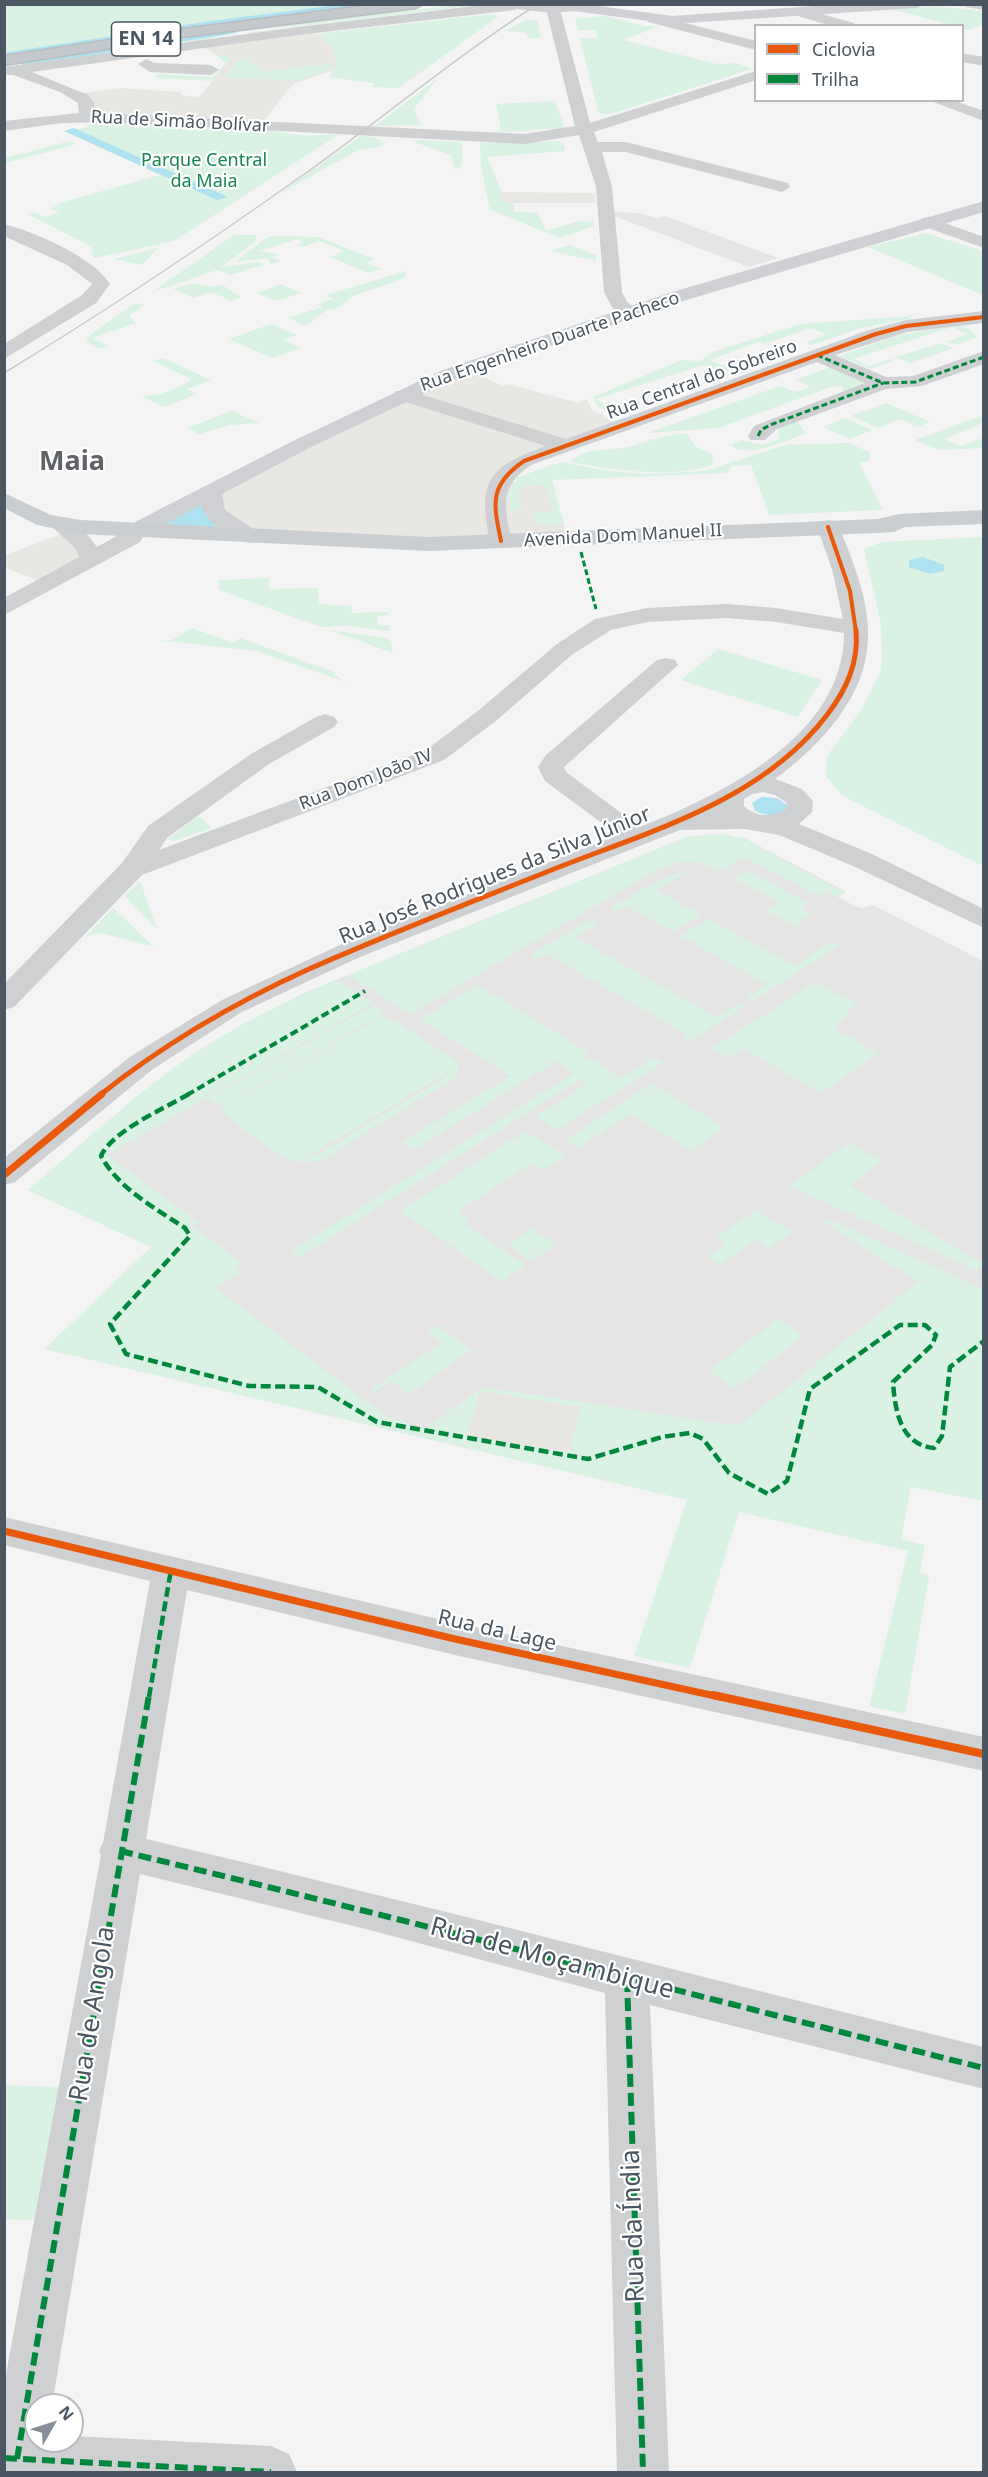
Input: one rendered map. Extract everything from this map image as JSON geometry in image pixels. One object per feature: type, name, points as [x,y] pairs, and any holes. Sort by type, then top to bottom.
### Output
[{"type":"highway","name":"EN 14","points":[[5,66],[194,29],[394,4]]},
{"type":"highway","name":"EN 14","points":[[5,66],[171,35],[416,4]]},
{"type":"highway","points":[[203,44],[250,30],[334,14]]},
{"type":"main road","points":[[579,8],[594,4]]},
{"type":"main road","points":[[611,4],[625,12]]},
{"type":"main road","points":[[511,5],[625,12],[653,19],[680,20],[916,4]]},
{"type":"main road","points":[[971,4],[984,6]]},
{"type":"main road","name":"Rua Engenheiro Duarte Pacheco","points":[[137,530],[302,444],[403,395],[486,361],[631,312],[984,206]]},
{"type":"main road","points":[[211,493],[209,503],[214,513],[250,537]]},
{"type":"main road","name":"Avenida Dom Manuel II","points":[[4,500],[45,520],[61,525],[396,544],[828,527],[894,525],[904,529],[984,525]]},
{"type":"main road","name":"Avenida Dom Manuel II","points":[[894,525],[899,521],[984,517]]},
{"type":"street","points":[[5,66],[72,64],[203,44],[511,5]]},
{"type":"street","points":[[553,9],[583,130],[592,147],[604,187],[612,285],[620,305],[631,312]]},
{"type":"street","points":[[800,12],[842,24]]},
{"type":"street","points":[[653,19],[754,45]]},
{"type":"street","points":[[132,54],[150,67],[211,70]]},
{"type":"street","points":[[964,57],[984,62]]},
{"type":"street","points":[[72,64],[51,74],[68,90],[85,101],[87,117]]},
{"type":"street","points":[[5,66],[68,90]]},
{"type":"street","name":"Rua de Simão Bolívar","points":[[4,126],[87,117],[514,139],[561,135],[583,130],[754,76]]},
{"type":"street","points":[[941,102],[984,116]]},
{"type":"street","points":[[592,147],[626,147],[782,187]]},
{"type":"street","points":[[928,222],[984,243]]},
{"type":"street","points":[[4,229],[95,274],[101,284],[95,294],[4,353]]},
{"type":"street","name":"Rua Central do Sobreiro","points":[[501,541],[494,504],[495,490],[500,481],[524,461],[897,328],[984,317]]},
{"type":"street","points":[[4,335],[28,339]]},
{"type":"street","points":[[818,355],[883,383]]},
{"type":"street","points":[[758,436],[761,430],[770,425],[883,383],[915,382],[984,357]]},
{"type":"street","points":[[403,395],[564,445]]},
{"type":"street","points":[[61,525],[82,542],[90,552],[91,560]]},
{"type":"street","name":"Rua José Rodrigues da Silva Júnior","points":[[667,824],[788,820],[799,812],[801,806],[797,768],[810,739],[850,681],[859,648],[851,597],[828,527]]},
{"type":"street","points":[[4,608],[132,537],[137,530]]},
{"type":"street","name":"Rua Dom João IV","points":[[4,1001],[132,869],[435,755],[488,715],[565,649],[614,620],[667,613],[726,611],[776,615],[856,628]]},
{"type":"street","points":[[636,836],[554,776],[551,767],[555,760],[666,665]]},
{"type":"street","points":[[132,869],[157,832],[260,759],[326,723]]},
{"type":"street","name":"Rua José Rodrigues da Silva Júnior","points":[[4,1175],[136,1066],[170,1041],[232,1005],[317,966],[667,824],[738,790],[771,771],[810,739]]},
{"type":"street","name":"Rua José Rodrigues da Silva Júnior","points":[[738,790],[757,785],[779,787],[795,795],[801,806]]},
{"type":"street","points":[[738,790],[729,802],[731,808],[746,819],[781,826],[845,851],[984,920]]},
{"type":"street","points":[[801,806],[807,819],[845,851]]},
{"type":"street","name":"Rua da Lage","points":[[4,1531],[489,1647],[984,1754]]},
{"type":"street","name":"Rua de Angola","points":[[11,2459],[171,1570]]},
{"type":"street","name":"Rua de Moçambique","points":[[120,1851],[370,1911],[627,1979],[984,2068]]},
{"type":"street","name":"Rua da Índia","points":[[627,1979],[643,2472]]},
{"type":"street","points":[[11,2459],[271,2472]]},
{"type":"shaded area","points":[[310,30],[334,47],[337,55],[334,70],[293,84],[261,125],[89,116],[76,94],[120,88],[182,92],[180,95],[199,97],[232,58],[220,57],[221,55],[214,54],[201,44]]},
{"type":"shaded area","points":[[502,192],[595,193],[595,203],[501,203]]},
{"type":"shaded area","points":[[613,212],[638,213],[658,218],[665,216],[778,258],[749,267],[614,216]]},
{"type":"shaded area","points":[[466,369],[503,386],[508,384],[579,403],[587,399],[592,410],[620,424],[565,444],[405,395]]},
{"type":"shaded area","points":[[403,396],[562,445],[508,471],[498,541],[251,535],[232,525],[213,493]]},
{"type":"shaded area","points":[[552,480],[567,537],[505,540],[501,483]]},
{"type":"shaded area","points":[[67,532],[88,552],[45,583],[5,568],[5,555]]},
{"type":"shaded area","points":[[712,834],[744,838],[843,890],[845,893],[838,897],[849,903],[861,908],[873,905],[983,961],[983,1484],[830,1455],[815,1529],[45,1349],[151,1247],[28,1190],[163,1076],[209,1044],[306,992],[687,837]]},
{"type":"green space","points":[[4,5],[357,5],[171,29],[5,55]]},
{"type":"green space","points":[[455,5],[478,5],[289,27],[230,37],[299,24]]},
{"type":"green space","points":[[936,6],[983,11],[983,25],[968,30],[964,29],[964,24],[947,24],[892,9]]},
{"type":"green space","points":[[492,14],[499,16],[399,88],[372,87],[374,83],[328,77],[336,64],[335,53],[332,47],[315,34]]},
{"type":"green space","points":[[606,16],[644,26],[660,26],[623,40],[717,64],[737,63],[752,69],[611,114],[599,114],[580,38],[597,38],[596,30],[578,30],[575,19]]},
{"type":"green space","points":[[525,20],[537,20],[541,38],[528,38],[526,33],[506,31]]},
{"type":"green space","points":[[236,31],[193,43],[190,41],[5,67]]},
{"type":"green space","points":[[214,54],[232,58],[213,81],[155,78],[158,74],[213,77],[226,63]]},
{"type":"green space","points":[[243,57],[263,72],[330,63],[328,70],[294,81],[223,77]]},
{"type":"green space","points":[[438,78],[414,109],[421,125],[375,126]]},
{"type":"green space","points":[[555,101],[564,126],[562,128],[493,133],[501,129],[496,104]]},
{"type":"green space","name":"Parque Central da Maia","points":[[108,121],[279,131],[300,135],[338,135],[174,241],[95,258],[90,254],[93,250],[90,246],[27,214],[35,212],[44,217],[59,213],[50,208],[59,206],[56,204],[160,175],[64,131]]},
{"type":"green space","points":[[361,136],[374,137],[386,144],[355,152],[275,196]]},
{"type":"green space","points":[[420,140],[462,142],[462,166],[455,170],[451,155],[414,142]]},
{"type":"green space","points":[[70,141],[77,144],[5,163],[5,158]]},
{"type":"green space","points":[[557,141],[564,144],[565,151],[487,157],[502,192],[501,202],[514,203],[514,212],[538,213],[546,231],[579,221],[594,222],[594,226],[560,238],[490,210],[481,167],[480,143]]},
{"type":"green space","points":[[926,233],[983,251],[983,295],[868,247]]},
{"type":"green space","points":[[234,235],[257,235],[256,241],[221,267],[259,262],[263,265],[230,275],[217,270],[152,292]]},
{"type":"green space","points":[[269,236],[319,237],[374,259],[366,263],[381,269],[369,273],[330,257],[344,251],[319,241],[303,247],[297,244],[303,242],[297,239],[259,251],[279,254],[272,257],[281,261],[271,264],[267,258],[235,262]]},
{"type":"green space","points":[[569,245],[596,255],[596,261],[551,251]]},
{"type":"green space","points":[[158,248],[142,265],[114,259]]},
{"type":"green space","points":[[406,271],[405,278],[353,296],[334,310],[328,309],[306,326],[288,318],[322,307],[318,304],[333,299],[326,295]]},
{"type":"green space","points":[[195,283],[212,287],[221,284],[241,297],[232,301],[211,292],[194,298],[173,289]]},
{"type":"green space","points":[[281,284],[301,293],[277,301],[256,293]]},
{"type":"green space","points":[[135,303],[145,305],[131,314],[130,318],[136,323],[92,338],[108,346],[99,349],[86,342],[90,335]]},
{"type":"green space","points":[[912,316],[909,319],[861,328],[812,345],[806,342],[826,334],[811,328],[764,344],[758,342],[710,360],[724,366],[747,358],[753,361],[698,381],[719,372],[704,365],[596,399],[611,407],[634,398],[640,401],[608,412],[598,407],[593,397],[682,360],[700,361],[713,352],[800,324]]},
{"type":"green space","points":[[271,324],[297,335],[284,340],[301,348],[272,358],[229,339]]},
{"type":"green space","points":[[963,325],[978,337],[956,345],[947,342],[968,334],[952,327],[853,359],[869,366],[890,359],[894,360],[870,369],[839,356],[898,335]]},
{"type":"green space","points":[[942,343],[953,348],[911,363],[895,357]]},
{"type":"green space","points":[[163,358],[211,380],[187,389],[197,394],[164,407],[141,396],[161,394],[180,387],[191,379],[154,361]]},
{"type":"green space","points":[[833,366],[865,380],[865,385],[844,394],[842,386],[831,387],[718,428],[648,433],[780,386],[795,392],[811,387],[796,380]]},
{"type":"green space","points":[[886,403],[930,422],[917,427],[901,419],[878,428],[851,416]]},
{"type":"green space","points":[[232,411],[260,423],[230,425],[199,434],[187,428]]},
{"type":"green space","points":[[984,415],[983,423],[944,439],[961,446],[983,438],[983,448],[940,450],[915,440]]},
{"type":"green space","points":[[845,418],[872,430],[850,439],[823,427]]},
{"type":"green space","points":[[797,421],[806,433],[778,444],[756,450],[738,449],[731,445],[741,440],[763,445],[779,439],[778,429]]},
{"type":"green space","points":[[677,434],[687,434],[695,446],[713,455],[712,465],[677,472],[641,472],[570,462],[590,452],[627,447]]},
{"type":"green space","points":[[849,443],[871,453],[868,462],[859,463],[883,510],[769,515],[751,465],[731,466],[728,473],[552,480],[564,524],[541,525],[536,522],[532,513],[552,512],[552,500],[544,485],[521,487],[518,496],[521,509],[511,510],[509,494],[518,477],[561,462],[609,471],[645,474],[705,471],[785,445]]},
{"type":"green space","points":[[983,537],[983,866],[841,795],[826,776],[827,756],[862,709],[880,673],[881,624],[864,549],[882,542]]},
{"type":"green space","points":[[269,578],[269,589],[318,588],[319,604],[351,606],[352,613],[389,612],[389,615],[377,616],[378,625],[390,625],[390,631],[350,626],[321,627],[219,590],[219,580]]},
{"type":"green space","points":[[192,628],[233,643],[241,638],[336,673],[334,675],[349,683],[256,651],[159,640],[172,640]]},
{"type":"green space","points":[[329,630],[385,638],[391,641],[393,653]]},
{"type":"green space","points":[[718,649],[822,680],[798,717],[681,680]]},
{"type":"green space","points":[[200,817],[212,828],[174,841],[167,840],[195,818]]},
{"type":"green space","points":[[725,834],[744,839],[845,893],[838,897],[826,891],[819,896],[745,857],[720,871],[694,862],[678,863],[653,872],[410,1014],[348,975],[687,837]]},
{"type":"green space","points":[[746,870],[809,903],[801,909],[811,914],[797,922],[800,924],[797,927],[765,910],[779,902],[733,878]]},
{"type":"green space","points":[[689,871],[656,890],[701,915],[673,932],[627,906],[618,911],[611,908],[661,879]]},
{"type":"green space","points":[[140,881],[157,929],[124,896]]},
{"type":"green space","points":[[113,908],[154,947],[101,933],[86,936]]},
{"type":"green space","points":[[709,919],[795,966],[832,941],[840,945],[752,1001],[747,998],[767,984],[680,936]]},
{"type":"green space","points":[[590,920],[597,924],[575,937],[716,1017],[739,1003],[745,1006],[687,1043],[682,1040],[688,1035],[547,954],[537,959],[530,955]]},
{"type":"green space","points":[[336,980],[373,1003],[107,1155],[198,1222],[193,1226],[242,1263],[236,1267],[241,1272],[216,1288],[387,1417],[424,1429],[483,1387],[739,1426],[918,1282],[824,1222],[828,1219],[983,1289],[983,1501],[911,1487],[901,1539],[925,1545],[920,1573],[929,1576],[905,1714],[869,1706],[908,1551],[739,1512],[690,1668],[634,1656],[687,1500],[45,1349],[151,1247],[28,1190],[116,1114],[185,1060],[255,1018]]},
{"type":"green space","points":[[815,982],[856,1004],[834,1028],[879,1053],[820,1093],[743,1048],[727,1058],[711,1049]]},
{"type":"green space","points":[[478,985],[588,1052],[584,1055],[622,1078],[656,1057],[664,1062],[557,1130],[536,1116],[586,1085],[579,1080],[300,1257],[291,1251],[574,1073],[556,1061],[414,1150],[402,1142],[510,1076],[420,1019]]},
{"type":"green space","points":[[374,1005],[385,1012],[379,1017],[393,1020],[454,1059],[459,1067],[456,1077],[324,1159],[311,1162],[284,1157],[272,1150],[226,1115],[222,1106],[208,1099]],"holes":[[[373,1022],[232,1103],[365,1024]],[[449,1072],[445,1077],[318,1154],[308,1156]]]},
{"type":"green space","points":[[652,1084],[725,1128],[691,1151],[631,1114],[577,1148],[565,1140]]},
{"type":"green space","points":[[526,1131],[565,1156],[543,1170],[532,1163],[458,1211],[470,1219],[464,1224],[525,1265],[502,1281],[400,1211]]},
{"type":"green space","points":[[850,1143],[881,1161],[850,1185],[983,1264],[976,1270],[789,1186]]},
{"type":"green space","points":[[756,1210],[791,1232],[769,1248],[756,1239],[720,1265],[708,1257],[726,1244],[716,1238]]},
{"type":"green space","points":[[532,1228],[556,1244],[531,1261],[508,1245]]},
{"type":"green space","points":[[778,1319],[804,1336],[735,1389],[709,1371]]},
{"type":"green space","points":[[438,1325],[472,1350],[408,1394],[391,1381],[374,1392],[371,1390],[441,1342],[428,1332]]},
{"type":"green space","points":[[5,2085],[59,2087],[34,2220],[5,2219]]},
{"type":"sand","points":[[480,1391],[581,1407],[568,1452],[467,1436]]},
{"type":"water","points":[[74,128],[228,197],[217,200],[64,131]]},
{"type":"water","points":[[198,502],[218,529],[154,526]]},
{"type":"water","points":[[923,557],[944,565],[944,571],[930,574],[909,567],[909,560]]},
{"type":"water","points":[[761,797],[777,798],[787,805],[782,813],[764,814],[755,811],[752,803]]},
{"type":"waterway","points":[[4,55],[213,23],[363,4]]},
{"type":"waterway","points":[[25,63],[235,31]]},
{"type":"tram line","points":[[4,373],[118,301],[230,226],[332,154],[448,66],[538,4]]},
{"type":"marked path","points":[[817,355],[883,383],[915,382],[984,357]]},
{"type":"marked path","points":[[758,436],[761,430],[770,425],[883,383]]},
{"type":"marked path","points":[[581,552],[596,609]]},
{"type":"marked path","points":[[365,991],[132,1127],[105,1147],[101,1156],[115,1177],[138,1196],[185,1228],[190,1236],[110,1324],[126,1354],[249,1386],[318,1387],[377,1422],[588,1459],[662,1437],[690,1433],[703,1439],[729,1473],[768,1494],[787,1481],[810,1389],[900,1325],[925,1325],[936,1335],[932,1345],[893,1382],[895,1404],[902,1426],[914,1443],[923,1447],[934,1448],[942,1436],[950,1367],[984,1341]]},
{"type":"marked path","points":[[17,2459],[171,1570]]},
{"type":"marked path","points":[[120,1851],[370,1911],[627,1979],[984,2068]]},
{"type":"marked path","points":[[627,1979],[643,2472]]},
{"type":"marked path","points":[[4,2458],[271,2472]]},
{"type":"cycle path","points":[[501,541],[495,495],[503,478],[524,461],[876,334],[906,326],[984,317]]},
{"type":"cycle path","points":[[4,1175],[86,1106],[142,1063],[171,1042],[232,1006],[350,951],[672,824],[749,785],[783,761],[814,732],[840,698],[850,678],[855,657],[857,635],[855,613],[844,569],[828,527]]},
{"type":"cycle path","points":[[4,1531],[455,1639],[984,1754]]},
{"type":"district","name":"Maia","points":[[72,462]]}]
